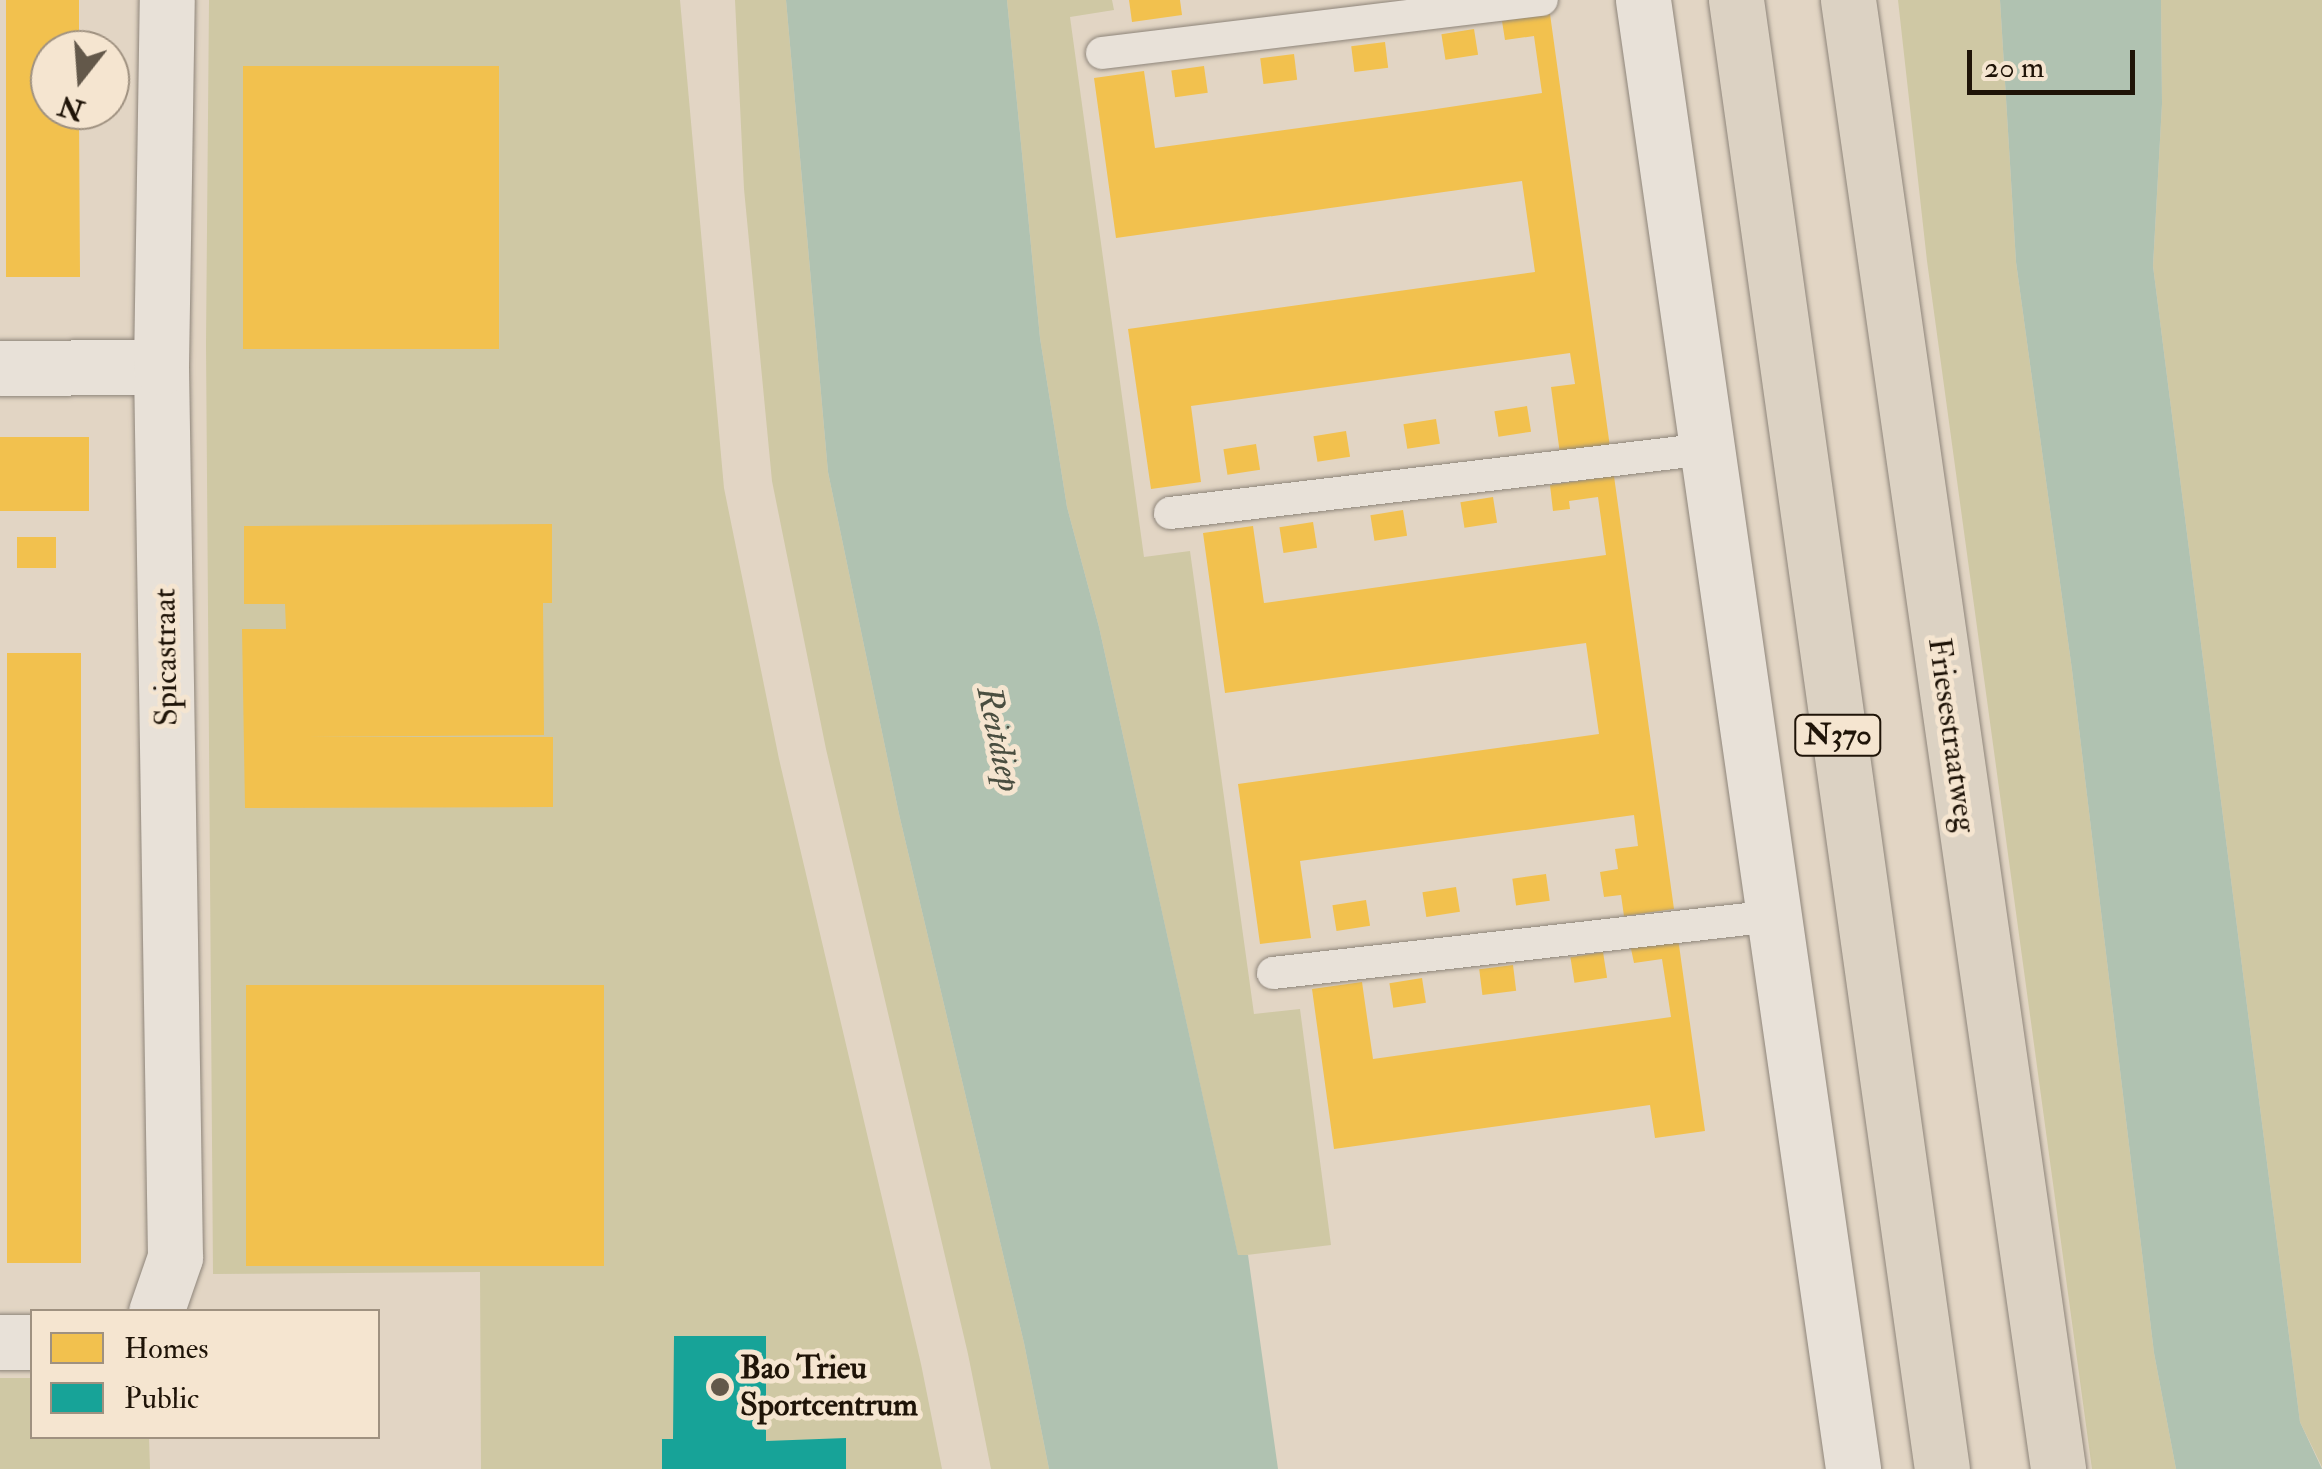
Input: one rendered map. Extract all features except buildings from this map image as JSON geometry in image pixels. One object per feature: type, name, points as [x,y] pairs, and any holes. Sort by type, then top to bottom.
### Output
[{"type":"highway","name":"N370","points":[[1736,0],[1942,1469]]},
{"type":"highway","name":"Friesestraatweg","points":[[1848,0],[2058,1469]]},
{"type":"street","name":"Spicastraat","points":[[157,1309],[175,1258],[160,367],[167,0]]},
{"type":"street","points":[[1644,0],[1853,1469]]},
{"type":"street","points":[[0,368],[160,367]]},
{"type":"street","points":[[0,1342],[30,1342]]},
{"type":"lane","points":[[1102,53],[1542,0]]},
{"type":"lane","points":[[1170,513],[1707,449]]},
{"type":"lane","points":[[1273,973],[1773,916]]},
{"type":"shaded area","points":[[209,0],[680,0],[724,488],[779,759],[921,1364],[942,1469],[481,1469],[480,1272],[213,1274],[206,345]]},
{"type":"shaded area","points":[[735,0],[786,0],[828,472],[899,814],[1024,1343],[1049,1469],[991,1469],[968,1354],[826,749],[772,481],[744,189]]},
{"type":"shaded area","points":[[1007,0],[1112,0],[1114,10],[1070,17],[1144,557],[1190,551],[1254,1014],[1300,1009],[1331,1245],[1238,1256],[1099,627],[1067,507],[1040,338]]},
{"type":"shaded area","points":[[1898,0],[2000,0],[2016,262],[2072,670],[2154,1353],[2176,1469],[2092,1469],[1927,261]]},
{"type":"shaded area","points":[[2161,0],[2322,0],[2322,1467],[2300,1422],[2153,266],[2162,104]]},
{"type":"shaded area","points":[[0,1378],[30,1378],[30,1439],[149,1439],[150,1469],[0,1469]]},
{"type":"water","name":"Reitdiep","points":[[786,0],[1007,0],[1040,338],[1067,507],[1099,627],[1238,1255],[1248,1255],[1278,1469],[1049,1469],[1024,1343],[899,814],[828,472]]},
{"type":"water","points":[[2000,0],[2161,0],[2162,104],[2153,266],[2300,1422],[2322,1469],[2176,1469],[2154,1353],[2072,670],[2016,262]]},
{"type":"place","name":"Bao Trieu Sportcentrum","points":[[720,1387]]}]
